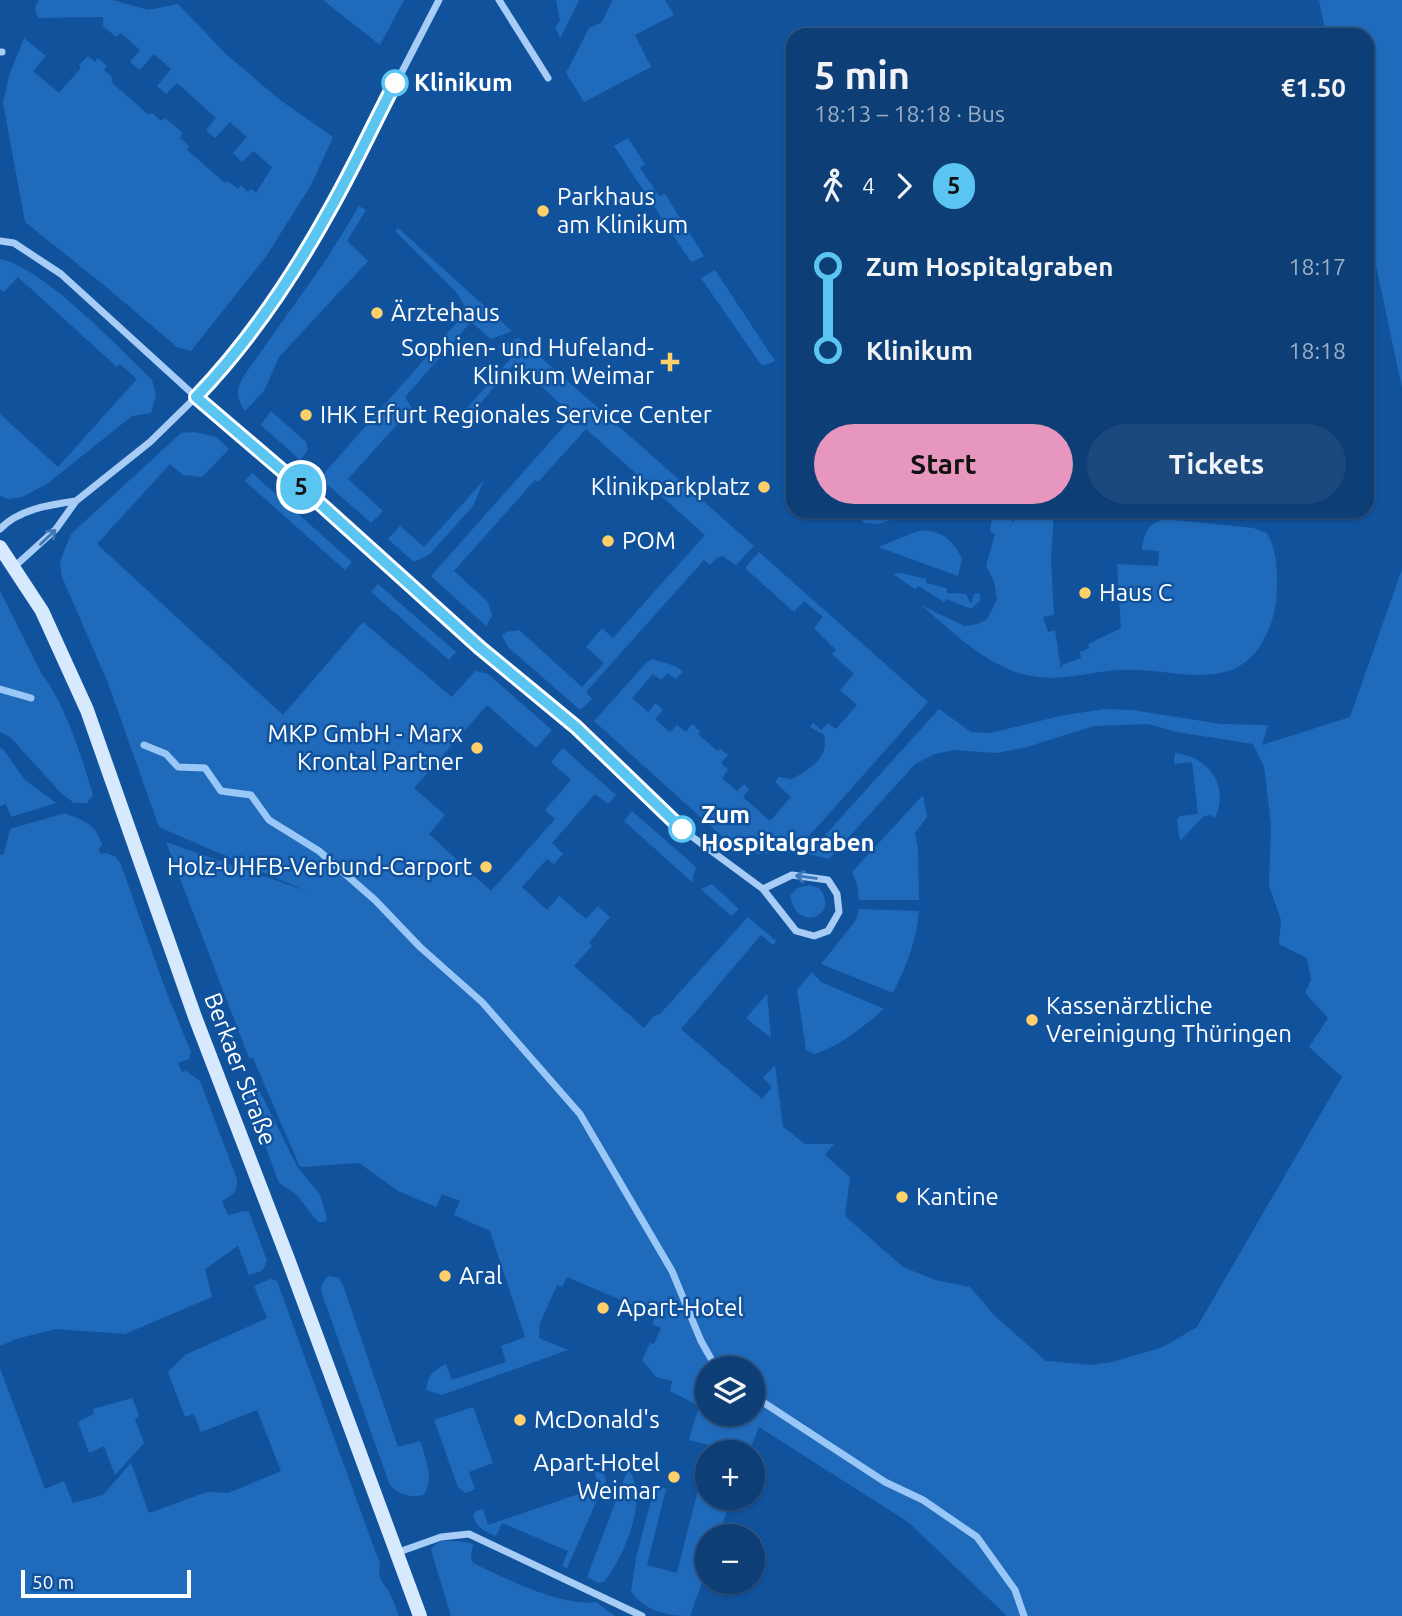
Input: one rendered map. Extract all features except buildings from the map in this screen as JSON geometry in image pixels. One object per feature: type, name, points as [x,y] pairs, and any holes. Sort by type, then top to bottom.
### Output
[{"type":"main road","name":"Berkaer Straße","points":[[0,547],[41,611],[87,710],[195,1017],[420,1616]]},
{"type":"street","points":[[14,566],[56,530],[76,501],[150,442],[196,397],[246,338],[302,257],[334,202],[439,0]]},
{"type":"street","points":[[499,0],[548,78]]},
{"type":"street","points":[[0,241],[14,243],[61,274],[479,647],[576,727],[683,830],[763,889],[796,931],[814,936],[828,931],[839,912],[837,894],[828,880],[792,875],[763,889]]},
{"type":"street","points":[[0,529],[11,518],[44,506],[76,501]]},
{"type":"street","points":[[396,1553],[441,1537],[470,1534],[642,1616]]},
{"type":"shaded area","points":[[39,0],[113,0],[148,10],[178,4],[227,55],[280,100],[333,137],[311,185],[267,255],[191,351],[177,347],[25,222],[3,103],[9,76],[24,38],[46,56],[33,71],[59,93],[88,56],[95,62],[98,58],[107,66],[104,70],[113,78],[111,82],[149,115],[152,113],[161,121],[165,118],[183,133],[180,138],[189,146],[187,150],[225,183],[228,181],[238,189],[241,185],[248,192],[251,189],[256,193],[272,167],[253,151],[242,162],[233,153],[247,137],[230,122],[215,138],[206,130],[216,118],[177,83],[166,94],[157,86],[171,69],[154,54],[140,70],[130,62],[140,50],[121,33],[116,37],[103,26],[103,17],[39,18],[35,9]]},
{"type":"shaded area","points":[[323,0],[404,0],[380,45]]},
{"type":"shaded area","points":[[556,0],[579,0],[560,38],[555,27],[560,21]]},
{"type":"shaded area","points":[[613,0],[665,0],[674,15],[635,35],[651,67],[584,102],[566,73],[589,28],[602,22]]},
{"type":"shaded area","points":[[1319,0],[1402,0],[1402,388],[1374,256],[1374,28],[1325,28]]},
{"type":"shaded area","points":[[628,138],[645,164],[640,168],[659,196],[665,194],[704,256],[691,262],[614,146]]},
{"type":"shaded area","points":[[359,206],[366,210],[347,241],[368,261],[279,357],[264,391],[245,411],[238,394],[243,377],[328,257]]},
{"type":"shaded area","points":[[398,228],[512,331],[491,339],[471,322],[405,397],[412,408],[348,479],[383,511],[371,523],[320,478],[467,311],[457,293],[395,231]]},
{"type":"shaded area","points":[[0,259],[18,265],[37,277],[80,310],[152,380],[156,395],[151,413],[132,416],[47,484],[22,497],[8,499],[0,496],[0,414],[58,467],[137,379],[120,364],[117,367],[18,277],[4,292],[0,289]]},
{"type":"shaded area","points":[[715,270],[775,361],[762,366],[701,278]]},
{"type":"shaded area","points":[[519,338],[754,546],[736,565],[722,556],[710,565],[704,560],[586,692],[592,699],[580,710],[508,647],[502,636],[506,632],[519,630],[582,687],[604,663],[586,647],[602,628],[613,638],[705,535],[586,429],[538,482],[535,480],[454,571],[488,602],[492,616],[486,626],[431,576],[573,416],[516,362],[471,414],[466,409],[511,358],[498,346]]},
{"type":"shaded area","points":[[271,411],[306,442],[308,450],[300,460],[261,425]]},
{"type":"shaded area","points":[[194,432],[216,437],[229,449],[202,477],[183,475],[170,464],[97,544],[283,715],[363,622],[452,697],[475,671],[488,674],[552,730],[536,748],[487,705],[414,788],[445,815],[429,834],[491,891],[555,819],[545,810],[571,780],[551,762],[563,748],[616,795],[608,804],[595,794],[552,843],[563,854],[554,864],[547,859],[522,887],[547,910],[559,896],[586,919],[598,906],[610,917],[589,943],[592,946],[574,966],[644,1028],[654,1016],[660,1014],[748,917],[776,941],[773,945],[761,935],[681,1029],[762,1099],[772,1087],[763,1078],[775,1065],[783,1127],[805,1144],[834,1144],[825,1155],[850,1177],[845,1216],[903,1267],[935,1280],[970,1287],[995,1316],[1046,1361],[1091,1365],[1112,1362],[1163,1347],[1197,1327],[1342,1077],[1309,1047],[1328,1018],[1305,993],[1311,980],[1307,958],[1279,944],[1281,920],[1269,886],[1271,824],[1264,767],[1253,744],[1177,732],[1148,724],[1094,726],[1027,747],[997,753],[954,750],[935,754],[915,764],[829,859],[808,854],[939,709],[971,732],[990,733],[1060,716],[1104,709],[1132,710],[1221,724],[1268,725],[1262,745],[1350,717],[1402,569],[1402,1616],[1007,1616],[908,1522],[759,1427],[754,1440],[689,1440],[695,1420],[695,1426],[765,1426],[765,1356],[695,1356],[695,1404],[670,1391],[672,1381],[656,1377],[642,1360],[650,1343],[654,1344],[661,1328],[652,1324],[656,1315],[567,1277],[562,1287],[557,1285],[540,1323],[539,1338],[568,1350],[442,1395],[426,1390],[432,1374],[446,1364],[452,1380],[506,1362],[501,1346],[525,1337],[490,1231],[454,1215],[460,1201],[442,1194],[436,1207],[398,1191],[359,1163],[300,1167],[253,1058],[249,1058],[166,842],[306,891],[159,827],[108,683],[62,577],[60,562],[71,534],[181,433]]},
{"type":"shaded area","points":[[252,473],[352,562],[345,570],[245,481]]},
{"type":"shaded area","points":[[484,480],[473,506],[430,554],[414,562],[388,539],[400,526],[424,547]]},
{"type":"shaded area","points":[[861,518],[896,518],[879,524],[864,523]]},
{"type":"shaded area","points":[[992,518],[1007,518],[1013,521],[1010,526],[1016,518],[1054,518],[1051,558],[1054,615],[1043,617],[1048,632],[1055,630],[1061,670],[1062,665],[1081,658],[1080,652],[1089,648],[1088,644],[1121,628],[1117,564],[1158,566],[1159,551],[1142,550],[1151,526],[1165,519],[1253,528],[1267,533],[1273,548],[1277,575],[1272,619],[1260,646],[1247,661],[1232,670],[1215,674],[1122,670],[1050,678],[1027,675],[984,656],[921,605],[964,626],[978,624],[987,619],[997,600],[994,581],[986,566],[995,534],[990,532]]},
{"type":"shaded area","points":[[918,531],[940,534],[955,546],[962,559],[958,576],[878,547]]},
{"type":"shaded area","points":[[759,552],[928,702],[795,852],[757,854],[727,841],[594,721],[648,661],[653,659],[676,667],[683,672],[675,679],[668,673],[661,680],[653,674],[632,698],[648,712],[656,703],[663,710],[655,719],[670,732],[677,725],[686,732],[692,724],[700,731],[698,734],[717,751],[720,749],[728,755],[721,763],[728,770],[722,778],[737,791],[744,784],[749,789],[743,797],[770,821],[791,797],[775,782],[779,777],[792,779],[805,772],[821,757],[824,735],[810,727],[813,723],[821,730],[828,723],[836,729],[857,705],[840,690],[854,674],[832,654],[836,650],[814,628],[823,617],[804,601],[794,612],[745,568]]},
{"type":"shaded area","points":[[901,573],[947,588],[947,593],[966,594],[971,604],[974,594],[980,593],[980,601],[971,609],[946,599],[944,602],[918,586],[915,589],[893,574]]},
{"type":"shaded area","points":[[378,584],[456,652],[449,660],[371,592]]},
{"type":"shaded area","points":[[0,591],[72,731],[93,795],[87,803],[74,803],[62,794],[10,737],[0,732]]},
{"type":"shaded area","points":[[0,748],[25,780],[56,803],[11,817],[6,804],[0,806]]},
{"type":"shaded area","points":[[1175,753],[1198,760],[1207,767],[1218,784],[1220,795],[1215,818],[1211,815],[1204,816],[1180,841],[1177,819],[1180,816],[1198,814],[1192,762],[1174,764]]},
{"type":"shaded area","points":[[923,795],[927,817],[915,833],[919,900],[859,900],[852,872]]},
{"type":"shaded area","points":[[632,811],[696,867],[692,882],[624,821]]},
{"type":"shaded area","points":[[65,813],[92,827],[102,844],[100,854],[107,853],[116,857],[121,865],[191,1052],[189,1059],[178,1063],[182,1072],[186,1071],[200,1081],[237,1179],[235,1191],[222,1201],[228,1215],[249,1212],[267,1261],[262,1271],[249,1275],[238,1246],[205,1269],[212,1297],[125,1334],[56,1329],[0,1346],[0,855],[4,854],[10,829]]},
{"type":"shaded area","points":[[712,884],[739,909],[731,916],[701,889]]},
{"type":"shaded area","points":[[810,885],[820,889],[825,898],[825,906],[821,913],[808,917],[800,915],[794,908],[790,896],[797,888]]},
{"type":"shaded area","points":[[859,909],[919,911],[910,953],[893,993],[821,964],[856,920]]},
{"type":"shaded area","points":[[812,972],[821,982],[884,1009],[842,1041],[814,1054],[806,1050],[797,990]]},
{"type":"shaded area","points":[[767,994],[771,1038],[746,1018]]},
{"type":"shaded area","points":[[250,1077],[253,1078],[298,1168],[320,1194],[326,1222],[318,1222],[296,1194],[279,1183],[244,1088],[244,1083]]},
{"type":"shaded area","points":[[328,1276],[339,1278],[343,1285],[398,1447],[420,1441],[429,1475],[424,1495],[404,1495],[389,1483],[321,1291]]},
{"type":"shaded area","points":[[270,1279],[277,1281],[380,1564],[380,1578],[399,1616],[0,1616],[0,1368],[45,1489],[64,1481],[73,1503],[103,1495],[131,1463],[149,1513],[207,1492],[228,1493],[281,1471],[257,1410],[201,1432],[194,1414],[185,1417],[168,1372],[185,1355],[267,1318],[254,1286]]},
{"type":"shaded area","points":[[132,1398],[139,1415],[135,1420],[144,1443],[115,1475],[104,1446],[89,1453],[78,1422],[94,1414],[93,1409]]},
{"type":"shaded area","points":[[473,1407],[493,1463],[469,1472],[475,1489],[465,1493],[458,1487],[434,1420]]},
{"type":"shaded area","points":[[628,1469],[634,1481],[636,1495],[632,1527],[612,1571],[604,1582],[598,1583],[587,1577]]},
{"type":"shaded area","points":[[594,1471],[604,1474],[606,1480],[567,1568],[562,1566],[568,1551],[502,1523],[496,1536],[481,1529],[473,1516],[476,1511],[483,1509],[488,1525],[599,1487]]},
{"type":"shaded area","points":[[655,1485],[666,1489],[647,1565],[677,1573],[695,1502],[695,1510],[728,1510],[722,1524],[695,1524],[695,1594],[698,1594],[690,1616],[673,1615],[649,1608],[631,1591],[636,1558]]},
{"type":"shaded area","points":[[442,1541],[473,1544],[473,1563],[550,1596],[596,1602],[615,1616],[451,1616],[431,1550]]},
{"type":"waterway","points":[[0,689],[31,698]]},
{"type":"waterway","points":[[144,745],[166,754],[178,767],[205,768],[221,791],[251,795],[269,820],[319,851],[375,900],[420,947],[482,1002],[580,1114],[672,1271],[709,1356]]},
{"type":"waterway","points":[[765,1404],[885,1482],[923,1500],[977,1537],[1015,1590],[1024,1616]]},
{"type":"bus line","name":"5","points":[[395,83],[302,257],[222,369],[196,397],[306,491],[479,647],[576,727],[682,829]]},
{"type":"place","name":"Klinikum","points":[[395,83]]},
{"type":"place","name":"Parkhaus am Klinikum","points":[[543,211]]},
{"type":"place","name":"Ärztehaus","points":[[377,313]]},
{"type":"place","name":"Sophien- und Hufeland- Klinikum Weimar","points":[[670,362]]},
{"type":"place","name":"IHK Erfurt Regionales Service Center","points":[[306,415]]},
{"type":"place","name":"Klinikparkplatz","points":[[764,487]]},
{"type":"place","name":"POM","points":[[608,541]]},
{"type":"place","name":"Haus C","points":[[1085,593]]},
{"type":"place","name":"MKP GmbH - Marx Krontal Partner","points":[[477,748]]},
{"type":"place","name":"Zum Hospitalgraben","points":[[682,829]]},
{"type":"place","name":"Holz-UHFB-Verbund-Carport","points":[[486,867]]},
{"type":"place","name":"Kassenärztliche Vereinigung Thüringen","points":[[1032,1020]]},
{"type":"place","name":"Kantine","points":[[902,1197]]},
{"type":"place","name":"Aral","points":[[445,1276]]},
{"type":"place","name":"Apart-Hotel","points":[[603,1308]]},
{"type":"place","name":"McDonald's","points":[[520,1420]]},
{"type":"place","name":"Apart-Hotel Weimar","points":[[674,1477]]}]
